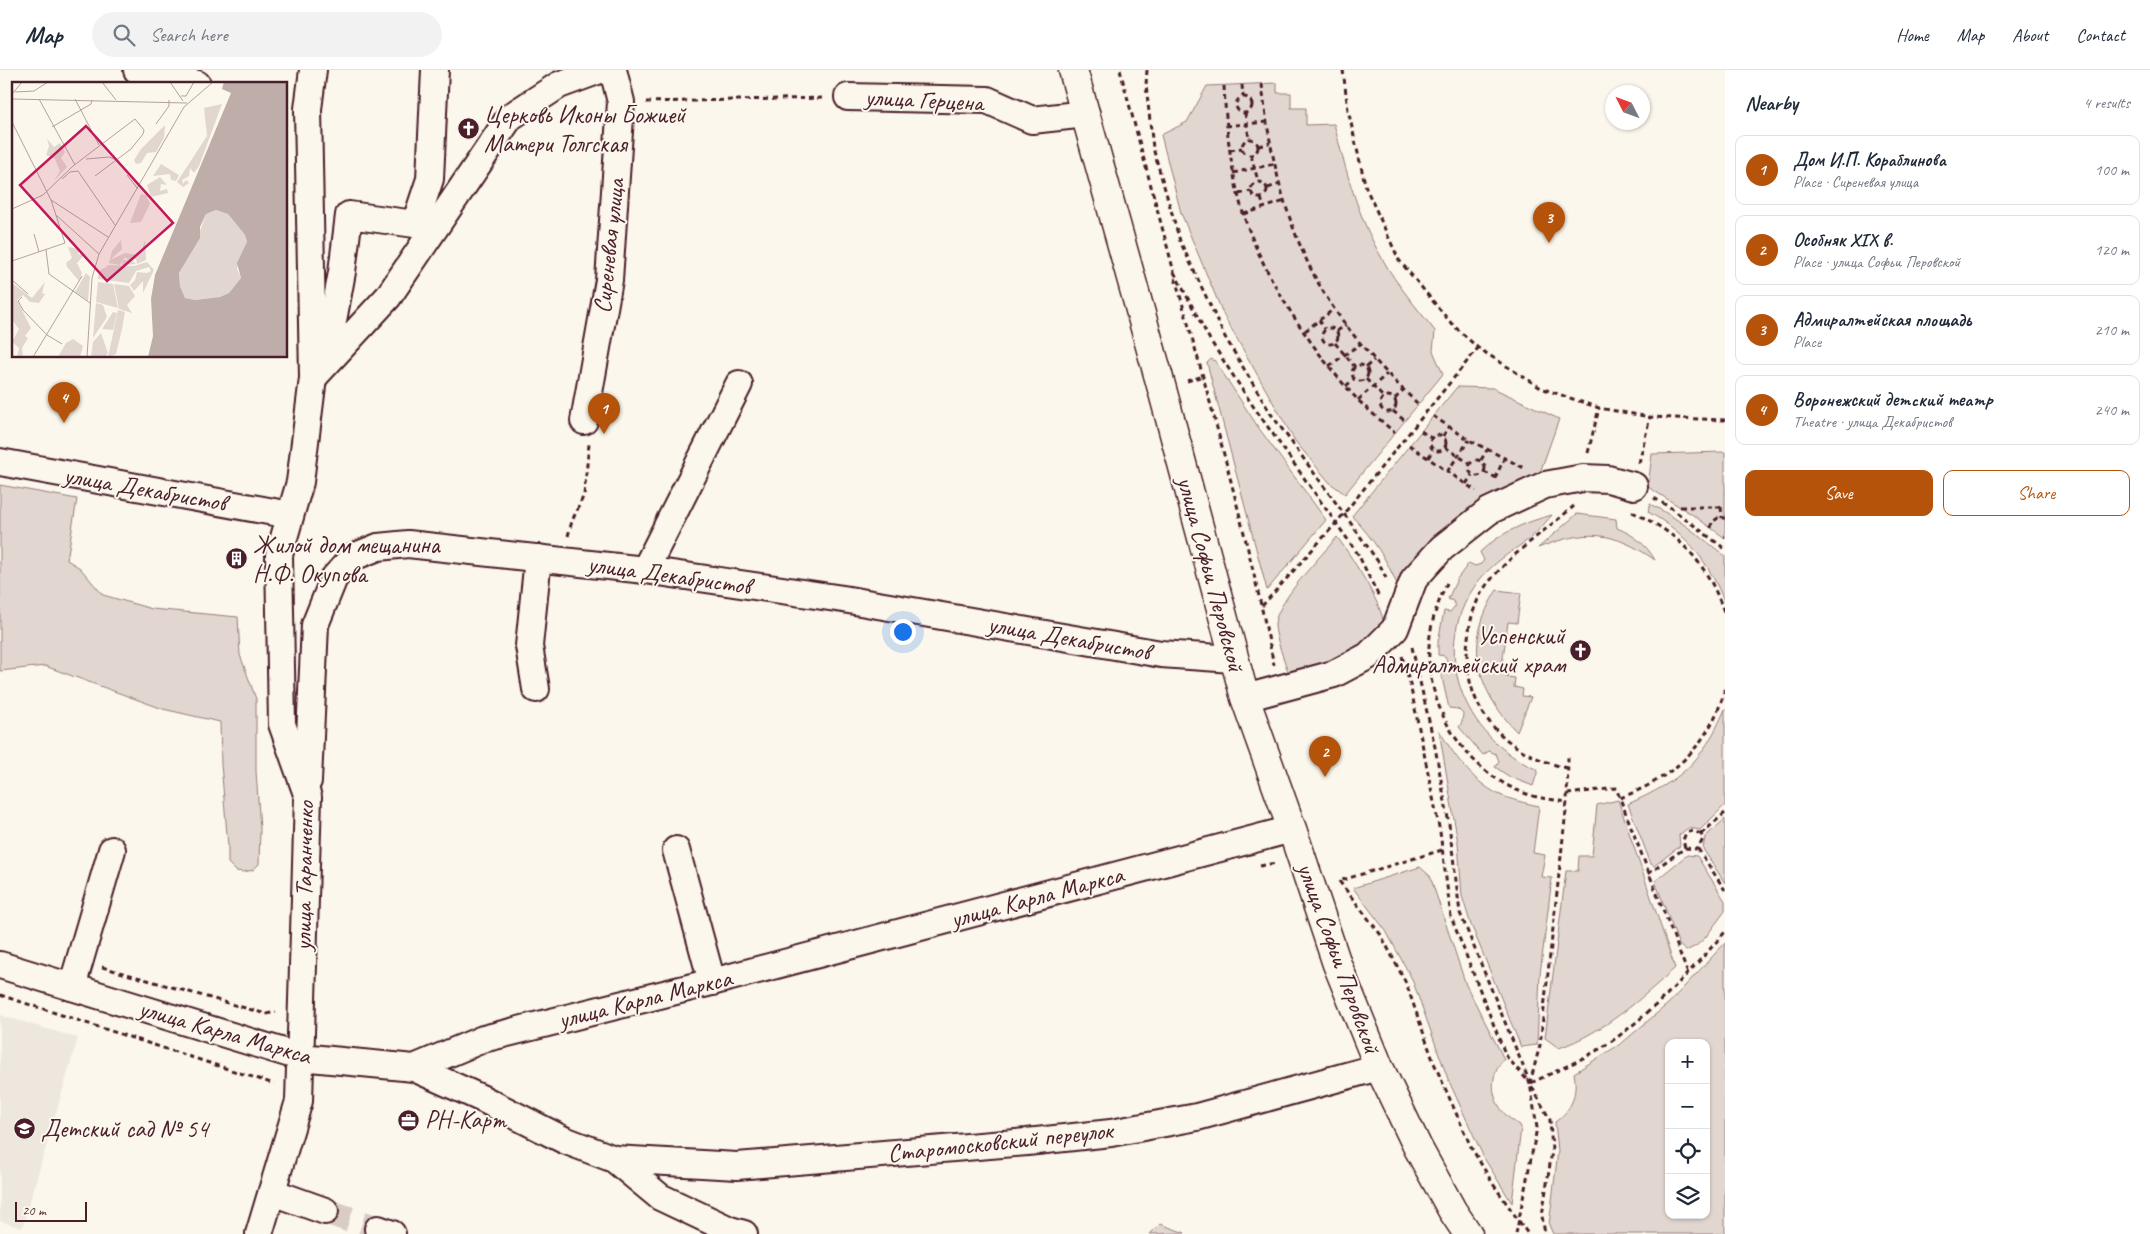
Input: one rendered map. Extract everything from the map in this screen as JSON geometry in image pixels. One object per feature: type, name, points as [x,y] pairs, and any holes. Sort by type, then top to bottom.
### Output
[{"type":"main road","name":"улица Софьи Перовской","points":[[1073,70],[1162,389],[1245,698],[1292,828],[1337,964],[1379,1067],[1422,1156],[1452,1210],[1468,1234]]},
{"type":"street","points":[[137,70],[189,82]]},
{"type":"street","name":"улица Таранченко","points":[[259,1234],[299,1101],[308,797],[282,724],[279,555],[300,482],[319,371],[297,106],[313,70]]},
{"type":"street","points":[[319,371],[342,272],[349,215],[415,224],[430,179],[435,70]]},
{"type":"street","points":[[319,371],[388,297],[510,117],[559,85],[600,70]]},
{"type":"street","name":"Сиреневая улица","points":[[584,421],[609,280],[621,102],[613,70]]},
{"type":"street","name":"улица Герцена","points":[[848,97],[987,100],[1032,120],[1086,114]]},
{"type":"street","points":[[645,570],[739,384]]},
{"type":"street","name":"улица Декабристов","points":[[0,462],[290,515]]},
{"type":"street","points":[[1245,698],[1334,674],[1368,656],[1395,629],[1414,579],[1442,548],[1489,512],[1545,485],[1582,478],[1608,479],[1632,499]]},
{"type":"street","name":"улица Декабристов","points":[[308,797],[315,624],[334,578],[352,557],[378,547],[408,544],[645,570],[843,599],[1161,654],[1233,659]]},
{"type":"street","points":[[536,689],[529,646],[538,558]]},
{"type":"street","name":"улица Карла Маркса","points":[[0,965],[300,1057],[414,1068],[483,1040],[712,982],[1292,828]]},
{"type":"street","points":[[72,987],[112,850]]},
{"type":"street","points":[[676,850],[712,982]]},
{"type":"street","name":"Старомосковский переулок","points":[[614,1159],[737,1166],[1027,1142],[1111,1133],[1197,1117],[1379,1067]]},
{"type":"street","points":[[414,1068],[564,1140],[614,1159],[660,1197],[730,1230],[744,1234]]},
{"type":"street","points":[[272,1192],[325,1211]]},
{"type":"path","points":[[1120,70],[1203,376],[1262,607],[1279,689]]},
{"type":"path","points":[[1147,70],[1146,86],[1153,148],[1180,241],[1225,337],[1262,399],[1379,563],[1401,613],[1412,647],[1435,747],[1449,824],[1460,913],[1530,1083],[1550,1120],[1552,1151],[1542,1216],[1546,1234]]},
{"type":"path","points":[[1343,70],[1348,110],[1366,188],[1399,260],[1451,323],[1478,348],[1542,388],[1599,408],[1650,417],[1725,420]]},
{"type":"path","points":[[1262,84],[1266,122],[1274,164],[1297,238],[1313,272],[1334,309],[1360,344],[1418,404]]},
{"type":"path","points":[[1242,85],[1243,96]]},
{"type":"path","points":[[1224,86],[1226,126],[1233,173],[1244,214],[1262,261],[1282,297],[1329,366],[1358,400],[1395,434]]},
{"type":"path","points":[[1243,96],[1247,97],[1252,104],[1252,108],[1245,113]]},
{"type":"path","points":[[1243,96],[1239,98],[1236,106],[1241,113],[1245,113]]},
{"type":"path","points":[[621,102],[848,97]]},
{"type":"path","points":[[1245,113],[1249,138]]},
{"type":"path","points":[[1226,126],[1266,122]]},
{"type":"path","points":[[1249,138],[1257,142],[1259,146]]},
{"type":"path","points":[[1249,138],[1242,143],[1242,148],[1243,152],[1252,155]]},
{"type":"path","points":[[1252,155],[1258,150],[1259,146],[1270,143]]},
{"type":"path","points":[[1230,150],[1242,148]]},
{"type":"path","points":[[1252,155],[1258,181]]},
{"type":"path","points":[[1233,173],[1274,164]]},
{"type":"path","points":[[1258,181],[1268,188]]},
{"type":"path","points":[[1251,191],[1251,187],[1258,181]]},
{"type":"path","points":[[1268,188],[1280,184]]},
{"type":"path","points":[[1261,198],[1268,192],[1268,188]]},
{"type":"path","points":[[1239,194],[1251,191]]},
{"type":"path","points":[[1251,191],[1253,195],[1261,198]]},
{"type":"path","points":[[1261,198],[1264,208]]},
{"type":"path","points":[[1244,214],[1285,201]]},
{"type":"path","points":[[1305,331],[1334,309]]},
{"type":"path","points":[[1319,320],[1325,329]]},
{"type":"path","points":[[1337,331],[1346,325]]},
{"type":"path","points":[[1325,329],[1334,328],[1337,331],[1339,335],[1336,343]]},
{"type":"path","points":[[1323,342],[1322,338],[1325,329]]},
{"type":"path","points":[[1316,347],[1323,342]]},
{"type":"path","points":[[1323,342],[1327,344],[1336,343]]},
{"type":"path","points":[[1336,343],[1355,367]]},
{"type":"path","points":[[1329,366],[1360,344]]},
{"type":"path","points":[[1262,607],[1344,514],[1478,348]]},
{"type":"path","points":[[1366,367],[1374,360]]},
{"type":"path","points":[[1354,379],[1352,370],[1355,367],[1362,365],[1366,367]]},
{"type":"path","points":[[1366,367],[1368,371],[1366,379]]},
{"type":"path","points":[[1358,400],[1387,374]]},
{"type":"path","points":[[1346,386],[1354,379]]},
{"type":"path","points":[[1354,379],[1362,381],[1366,379]]},
{"type":"path","points":[[1366,379],[1383,397],[1387,396],[1395,399]]},
{"type":"path","points":[[1395,399],[1403,390]]},
{"type":"path","points":[[1383,397],[1380,405],[1382,409],[1385,412],[1393,411],[1405,420]]},
{"type":"path","points":[[1393,411],[1397,403],[1395,399]]},
{"type":"path","points":[[1582,478],[1599,408]]},
{"type":"path","points":[[1376,416],[1382,409]]},
{"type":"path","points":[[1433,416],[1468,440],[1532,471]]},
{"type":"path","points":[[566,544],[572,520],[584,495],[590,431],[584,421]]},
{"type":"path","points":[[1443,436],[1449,426]]},
{"type":"path","points":[[1421,431],[1431,438]]},
{"type":"path","points":[[1431,438],[1434,435],[1443,436]]},
{"type":"path","points":[[1434,450],[1438,451],[1445,447],[1447,443],[1443,436]]},
{"type":"path","points":[[1431,438],[1430,442],[1434,450]]},
{"type":"path","points":[[1447,472],[1468,440]]},
{"type":"path","points":[[1409,445],[1479,492]]},
{"type":"path","points":[[1445,447],[1469,463]]},
{"type":"path","points":[[1428,458],[1434,450]]},
{"type":"path","points":[[1481,460],[1487,450]]},
{"type":"path","points":[[1469,463],[1473,460],[1481,460]]},
{"type":"path","points":[[1472,475],[1477,476],[1484,472],[1485,468],[1481,460]]},
{"type":"path","points":[[1469,463],[1469,472],[1472,475]]},
{"type":"path","points":[[1466,484],[1472,475]]},
{"type":"path","points":[[1632,499],[1671,508],[1725,549]]},
{"type":"path","points":[[1632,499],[1693,554],[1710,577],[1725,615]]},
{"type":"path","points":[[1567,768],[1543,762],[1513,746],[1488,722],[1472,691],[1465,658],[1470,618],[1488,582],[1516,555],[1578,502],[1570,503]]},
{"type":"path","points":[[1680,507],[1723,507],[1723,518],[1712,522],[1711,528]]},
{"type":"path","points":[[1448,580],[1437,605],[1431,631],[1429,657],[1432,684],[1439,709],[1451,732],[1467,754],[1487,772],[1509,786],[1534,796],[1567,802]]},
{"type":"path","points":[[1620,798],[1658,781],[1691,754],[1704,737],[1714,719],[1725,688]]},
{"type":"path","points":[[1516,1234],[1538,1128],[1530,1083],[1540,1045],[1567,802],[1568,757]]},
{"type":"path","points":[[1567,794],[1616,788],[1688,974]]},
{"type":"path","points":[[1701,834],[1725,813]]},
{"type":"path","points":[[1685,848],[1683,840],[1686,833],[1693,831],[1701,834]]},
{"type":"path","points":[[1698,849],[1702,840],[1701,834]]},
{"type":"path","points":[[1648,874],[1685,848],[1698,849]]},
{"type":"path","points":[[1698,849],[1725,890]]},
{"type":"path","points":[[1442,850],[1339,881],[1381,935],[1406,983],[1434,1063],[1471,1146],[1493,1184],[1528,1234]]},
{"type":"path","points":[[1530,1083],[1570,1065],[1612,1041],[1668,994],[1725,932]]},
{"type":"path","points":[[80,961],[266,1014]]},
{"type":"path","points":[[0,995],[274,1084]]},
{"type":"shaded area","points":[[1277,83],[1277,93],[1291,93],[1291,108],[1306,108],[1306,125],[1334,124],[1348,177],[1366,228],[1394,278],[1435,331],[1433,351],[1443,374],[1345,494],[1330,483],[1295,441],[1224,316],[1181,213],[1161,135],[1187,122],[1207,86]]},
{"type":"shaded area","points":[[1211,359],[1215,361],[1258,427],[1326,520],[1267,590],[1207,363]]},
{"type":"shaded area","points":[[1457,387],[1493,388],[1559,419],[1537,481],[1399,589],[1379,550],[1352,516]]},
{"type":"shaded area","points":[[1725,452],[1725,538],[1693,515],[1648,487],[1652,454]]},
{"type":"shaded area","points":[[0,485],[77,499],[67,560],[80,568],[103,595],[152,609],[238,617],[240,655],[256,699],[256,771],[260,829],[259,864],[253,870],[236,871],[228,863],[220,722],[163,709],[45,666],[0,671]]},
{"type":"shaded area","points":[[1650,504],[1680,522],[1725,556],[1725,603],[1711,574],[1695,550],[1675,530],[1648,512]]},
{"type":"shaded area","points":[[1577,514],[1616,519],[1617,528],[1639,541],[1648,549],[1655,560],[1625,543],[1612,538],[1598,536],[1570,538],[1538,548]]},
{"type":"shaded area","points":[[1552,515],[1532,536],[1496,563],[1481,578],[1464,605],[1456,632],[1455,660],[1460,688],[1472,714],[1490,736],[1512,756],[1538,770],[1533,786],[1510,777],[1495,767],[1499,761],[1496,754],[1489,751],[1483,755],[1459,727],[1463,714],[1458,709],[1449,708],[1440,669],[1445,667],[1447,661],[1445,656],[1438,655],[1438,642],[1444,611],[1450,612],[1455,606],[1453,601],[1448,599],[1457,579],[1469,563],[1475,566],[1481,564],[1484,560],[1480,552],[1504,534],[1532,521]]},
{"type":"shaded area","points":[[1337,537],[1371,591],[1381,614],[1382,626],[1368,641],[1348,656],[1289,674],[1277,636],[1275,625],[1277,616],[1291,592]]},
{"type":"shaded area","points":[[1497,590],[1521,593],[1517,623],[1508,622],[1502,665],[1509,666],[1507,677],[1515,678],[1514,687],[1523,689],[1522,696],[1531,697],[1517,732],[1492,699],[1479,665],[1480,628],[1486,610]]},
{"type":"shaded area","points":[[1725,709],[1725,805],[1700,830],[1688,828],[1679,835],[1680,846],[1654,866],[1651,864],[1628,804],[1662,787],[1687,768],[1698,757]]},
{"type":"shaded area","points":[[1439,730],[1464,766],[1489,789],[1503,796],[1539,806],[1533,853],[1545,855],[1541,877],[1552,878],[1540,974],[1537,1045],[1521,1047],[1470,922],[1462,896],[1458,843]]},
{"type":"shaded area","points":[[1618,800],[1675,968],[1621,1014],[1591,1033],[1559,1048],[1545,1038],[1566,871],[1578,871],[1579,856],[1592,856],[1597,805]]},
{"type":"shaded area","points":[[1725,819],[1725,883],[1703,849],[1705,837]]},
{"type":"shaded area","points":[[1687,855],[1697,856],[1725,901],[1725,911],[1705,938],[1696,946],[1686,951],[1679,945],[1655,881]]},
{"type":"shaded area","points":[[1420,867],[1430,876],[1466,985],[1504,1059],[1494,1077],[1493,1087],[1495,1096],[1498,1105],[1504,1113],[1520,1125],[1521,1128],[1512,1203],[1484,1158],[1448,1079],[1412,979],[1386,931],[1353,888]]},
{"type":"shaded area","points":[[1725,943],[1725,1234],[1553,1234],[1549,1225],[1558,1151],[1555,1122],[1570,1107],[1575,1088],[1574,1073],[1622,1043],[1669,1003]]},
{"type":"shaded area","name":"Детский сад № 54","points":[[0,1015],[78,1038],[22,1228],[0,1221]]},
{"type":"shaded area","points":[[1160,1224],[1185,1233],[1150,1234]]},
{"type":"tunnel","points":[[325,1211],[378,1229]]},
{"type":"place","name":"Церковь Иконы Божией Матери Толгская","points":[[468,129]]},
{"type":"place","name":"Адмиралтейская площадь","points":[[1549,243]]},
{"type":"place","name":"Воронежский детский театр","points":[[64,423]]},
{"type":"place","name":"Дом И.П. Кораблинова","points":[[604,434]]},
{"type":"place","name":"Жилой дом мещанина Н.Ф. Окупова","points":[[237,559]]},
{"type":"place","name":"Успенский Адмиралтейский храм","points":[[1581,650]]},
{"type":"place","name":"Особняк XIX в.","points":[[1325,777]]},
{"type":"place","name":"РН-Карт","points":[[409,1120]]},
{"type":"place","name":"Детский сад № 54","points":[[25,1129]]}]
